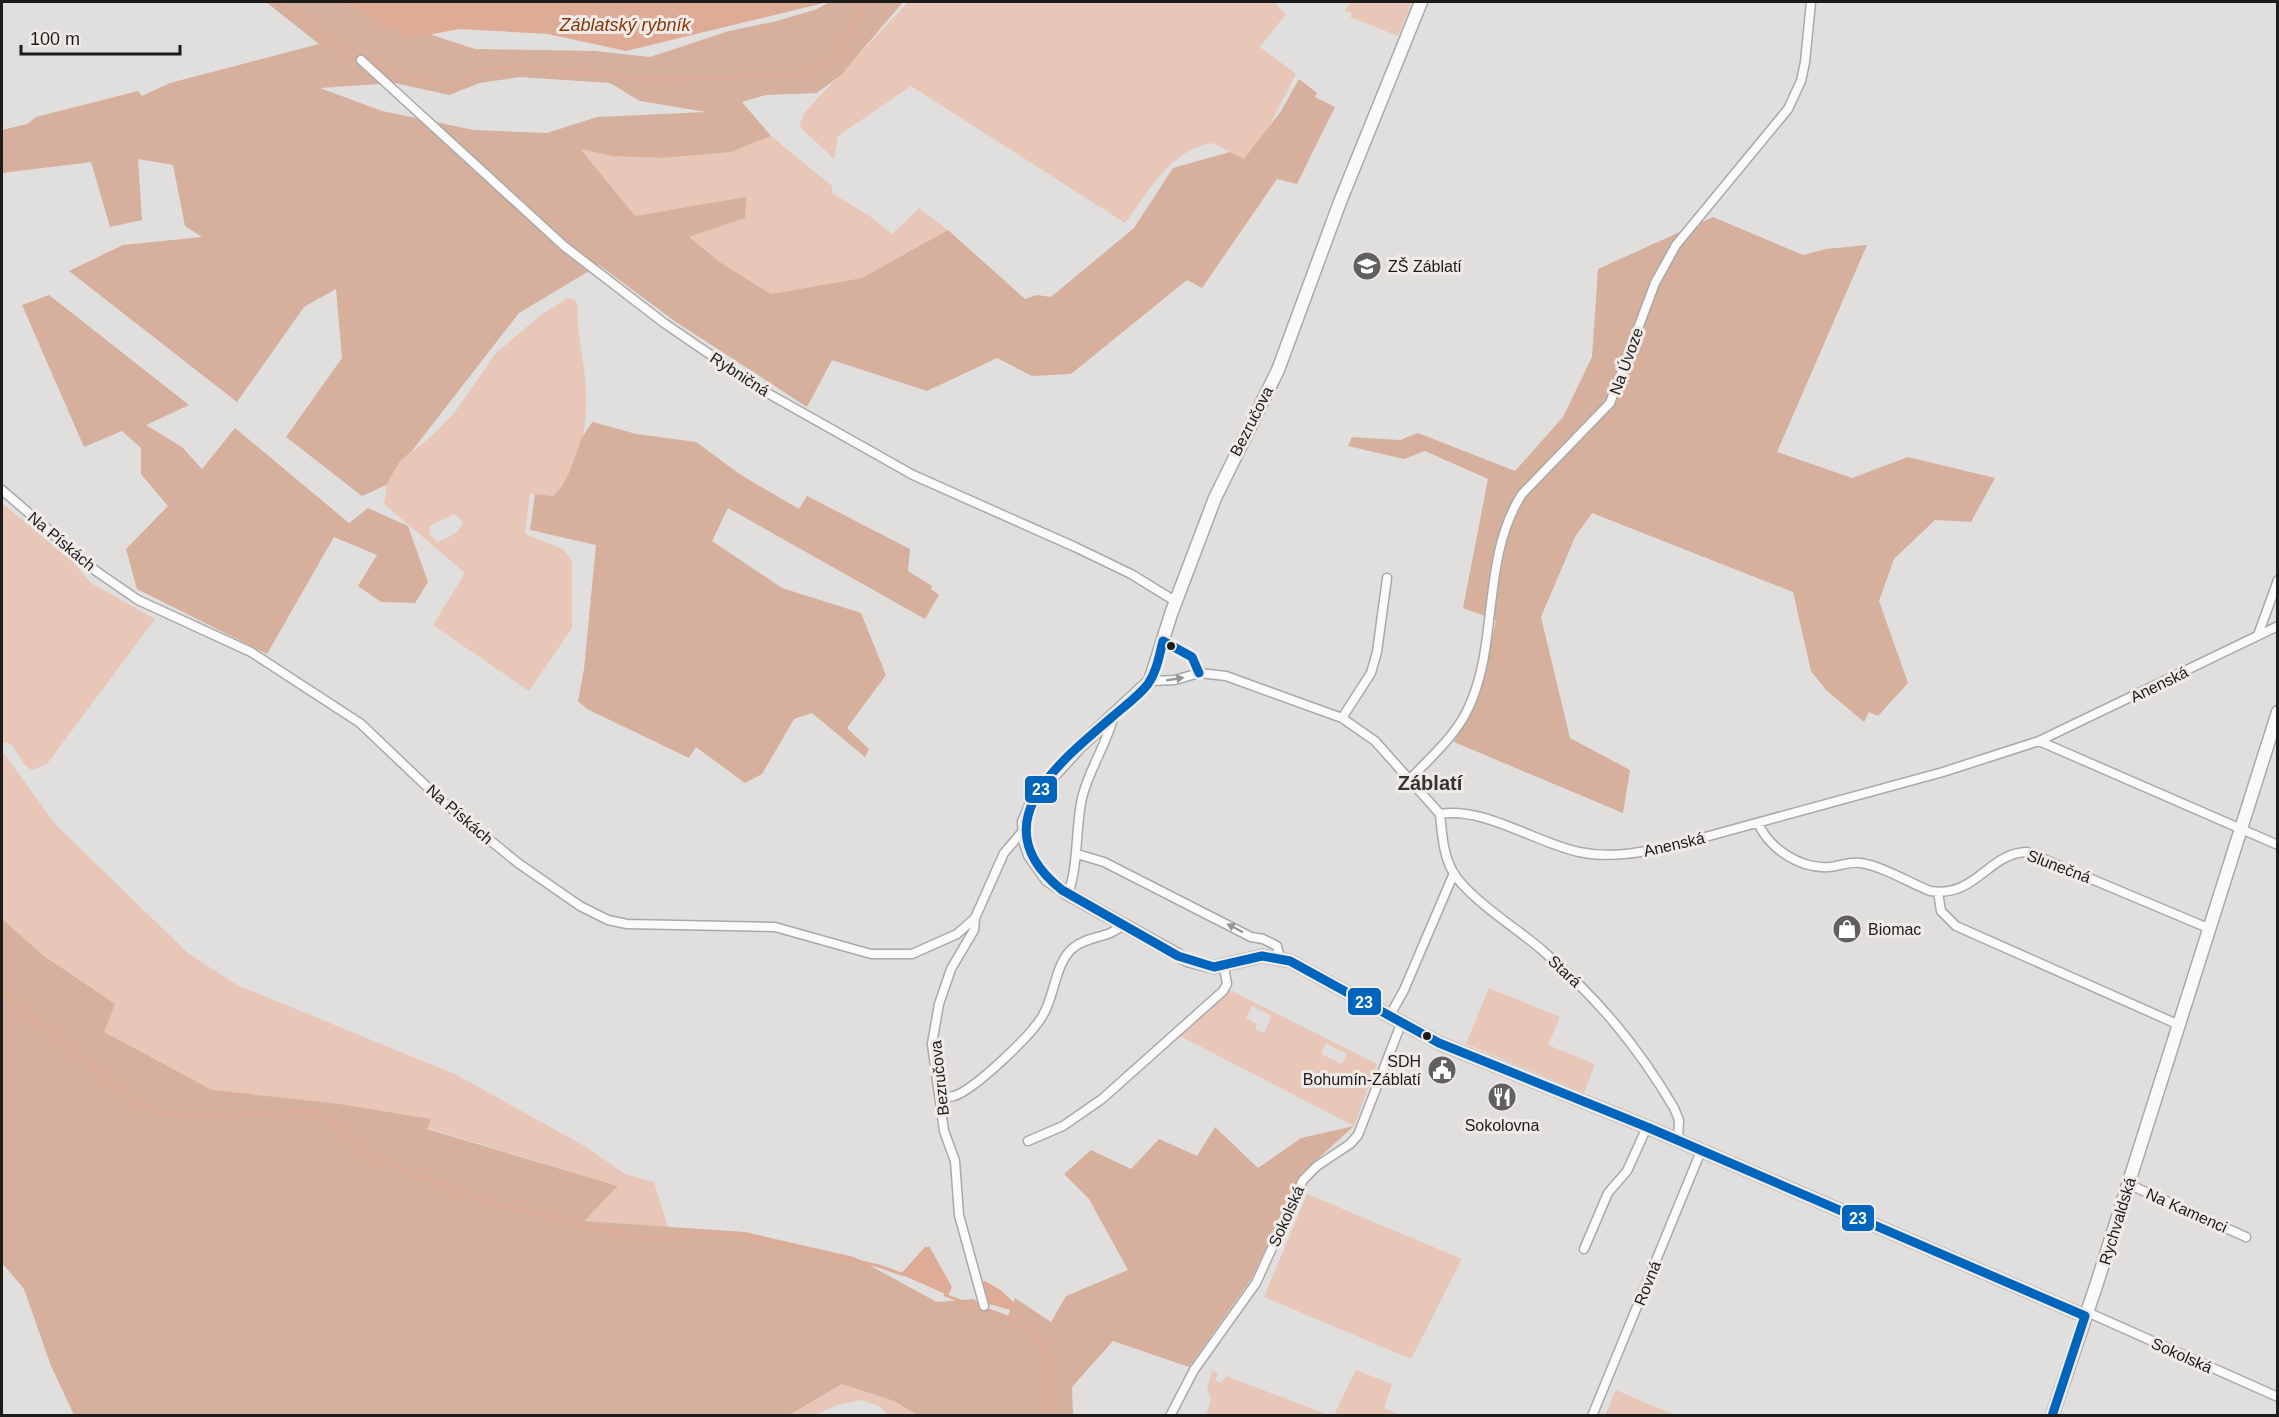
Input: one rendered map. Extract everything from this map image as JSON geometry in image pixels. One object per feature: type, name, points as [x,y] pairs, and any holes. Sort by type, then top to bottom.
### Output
[{"type":"main road","name":"Bezručova","points":[[1023,831],[1029,805],[1046,781],[1150,681],[1175,602],[1229,465],[1281,361],[1336,213],[1421,2]]},
{"type":"main road","name":"Rychvaldská","points":[[2052,1416],[2277,712]]},
{"type":"main road","points":[[1023,831],[1035,865],[1047,879],[1068,894],[1187,960],[1208,967],[1224,967],[1262,956],[1280,958]]},
{"type":"main road","name":"Sokolská","points":[[1280,958],[1439,1044],[1647,1127],[2086,1314]]},
{"type":"street","name":"Na Úvoze","points":[[1411,778],[1459,725],[1474,695],[1502,537],[1514,507],[1522,494],[1610,403],[1655,283],[1676,245],[1788,109],[1801,81],[1808,42],[1811,2]]},
{"type":"street","name":"Rybničná","points":[[362,60],[564,246],[664,323],[762,390],[913,475],[1131,574],[1175,602]]},
{"type":"street","name":"Na Pískách","points":[[2,490],[96,572],[138,600],[251,652],[360,723],[442,801],[518,863],[580,906],[608,920],[627,924],[776,927],[871,954],[912,954],[957,934],[975,918]]},
{"type":"street","points":[[1342,718],[1371,673],[1377,652],[1387,578]]},
{"type":"street","points":[[2258,635],[2277,580]]},
{"type":"street","name":"Anenská","points":[[1440,814],[1469,815],[1577,852],[1632,854],[1665,847],[1943,772],[2039,741],[2277,626]]},
{"type":"street","points":[[1163,641],[1192,657],[1199,673]]},
{"type":"street","points":[[1150,681],[1175,680],[1199,673],[1240,679],[1342,718],[1368,734],[1411,778],[1440,814]]},
{"type":"street","points":[[1068,894],[1077,854],[1082,797],[1110,733],[1114,715]]},
{"type":"street","points":[[2039,741],[2277,844]]},
{"type":"street","name":"Stará","points":[[1440,814],[1445,850],[1454,873],[1474,894],[1542,950],[1618,1024],[1646,1062],[1674,1108],[1679,1120],[1678,1140]]},
{"type":"street","points":[[1758,823],[1767,841],[1776,850],[1807,863],[1828,867],[1860,862],[1938,892],[1941,911],[1956,926],[2177,1024]]},
{"type":"street","name":"Bezručova","points":[[984,1306],[959,1215],[955,1161],[944,1131],[932,1044],[939,1004],[951,969],[974,930],[975,918],[1004,854],[1023,831]]},
{"type":"street","name":"Slunečná","points":[[1938,892],[1961,889],[2005,857],[2016,852],[2028,852],[2208,928]]},
{"type":"street","points":[[1077,854],[1104,862],[1251,937],[1263,939],[1277,946],[1280,958]]},
{"type":"street","points":[[1389,1017],[1404,990],[1454,873]]},
{"type":"street","points":[[941,1098],[956,1095],[968,1088],[1029,1036],[1044,1015],[1063,961],[1073,948],[1086,940],[1113,934],[1122,925]]},
{"type":"street","points":[[1028,1141],[1063,1126],[1102,1099],[1223,991],[1227,984],[1224,967]]},
{"type":"street","name":"Sokolská","points":[[1170,1416],[1194,1370],[1256,1283],[1302,1180],[1358,1136],[1401,1024]]},
{"type":"street","points":[[1584,1250],[1608,1193],[1628,1171],[1647,1127]]},
{"type":"street","name":"Rovná","points":[[1593,1416],[1701,1151]]},
{"type":"street","name":"Na Kamenci","points":[[2128,1184],[2246,1237]]},
{"type":"street","name":"Sokolská","points":[[2086,1314],[2277,1397]]},
{"type":"shaded area","points":[[266,2],[345,2],[383,27],[411,38],[429,34],[475,49],[595,51],[650,57],[729,31],[777,21],[817,9],[829,2],[903,2],[841,75],[817,93],[766,95],[742,102],[771,136],[731,152],[664,158],[612,156],[581,149],[635,216],[746,197],[745,218],[689,237],[721,263],[771,294],[862,278],[948,230],[1025,299],[1037,295],[1051,297],[1134,228],[1173,168],[1230,152],[1244,159],[1281,111],[1299,79],[1317,93],[1315,97],[1335,107],[1297,184],[1277,179],[1202,288],[1187,280],[1071,374],[1032,376],[997,358],[927,391],[832,360],[807,407],[676,322],[599,265],[519,313],[411,452],[400,461],[386,485],[362,496],[286,437],[342,358],[336,289],[304,307],[237,402],[69,271],[123,245],[202,237],[185,226],[173,165],[138,159],[142,220],[110,227],[91,162],[2,173],[2,130],[27,124],[36,117],[138,91],[142,96],[170,83],[319,44]],"holes":[[[520,77],[610,83],[640,101],[706,112],[597,117],[547,133],[474,130],[382,111],[320,88],[395,83],[449,95],[480,83]]]},
{"type":"shaded area","points":[[908,2],[1274,2],[1286,14],[1260,47],[1296,74],[1267,130],[1244,159],[1212,143],[1197,147],[1172,163],[1152,185],[1125,223],[911,86],[838,136],[834,159],[799,126],[805,112]]},
{"type":"shaded area","points":[[1351,2],[1412,2],[1398,36],[1350,17],[1352,13],[1345,10]]},
{"type":"shaded area","points":[[771,136],[832,186],[832,193],[871,217],[892,234],[919,208],[948,230],[862,278],[771,294],[721,263],[689,237],[745,218],[745,198],[635,216],[581,148],[612,156],[664,158],[731,152]]},
{"type":"shaded area","points":[[1713,217],[1803,255],[1826,249],[1867,245],[1777,452],[1852,478],[1908,457],[1995,478],[1971,522],[1935,520],[1894,559],[1879,601],[1908,683],[1878,716],[1869,712],[1864,722],[1826,690],[1811,671],[1793,592],[1592,513],[1575,537],[1541,617],[1570,738],[1630,770],[1623,813],[1454,742],[1478,699],[1496,620],[1463,608],[1488,479],[1425,451],[1404,459],[1348,446],[1352,437],[1400,440],[1418,433],[1515,471],[1563,417],[1592,357],[1598,269]]},
{"type":"shaded area","points":[[49,295],[189,405],[146,425],[182,447],[202,469],[235,428],[349,523],[368,508],[408,526],[428,582],[415,603],[381,602],[358,586],[377,555],[334,537],[267,654],[137,589],[126,549],[168,506],[141,474],[141,448],[122,431],[84,447],[22,305]]},
{"type":"shaded area","points":[[568,298],[575,300],[578,307],[586,409],[582,441],[572,471],[553,496],[530,494],[525,534],[563,549],[572,561],[572,628],[529,691],[433,625],[465,573],[384,504],[387,483],[400,461],[432,436],[455,412],[496,353],[542,314]],"holes":[[[454,514],[463,522],[456,532],[438,542],[430,535],[429,526]]]},
{"type":"shaded area","points":[[593,422],[636,434],[696,442],[741,475],[799,509],[807,496],[910,549],[908,571],[932,586],[931,589],[939,595],[925,619],[728,508],[712,541],[782,588],[861,613],[886,675],[847,728],[869,749],[865,757],[812,713],[794,719],[762,774],[745,783],[696,747],[689,758],[587,709],[578,701],[584,669],[596,545],[530,530],[535,494],[553,496],[561,488],[586,430]]},
{"type":"shaded area","points":[[2,503],[73,562],[91,583],[155,619],[47,764],[32,770],[25,765],[11,744],[2,742]]},
{"type":"shaded area","points":[[2,751],[56,825],[189,954],[237,985],[457,1075],[586,1147],[625,1174],[654,1182],[668,1227],[583,1221],[618,1186],[427,1128],[430,1120],[212,1091],[103,1032],[44,956],[2,919]]},
{"type":"shaded area","points":[[2,919],[44,956],[115,1004],[104,1032],[212,1090],[339,1104],[431,1119],[427,1129],[618,1186],[584,1221],[745,1232],[854,1257],[937,1302],[974,1299],[981,1306],[1008,1316],[1015,1298],[1051,1322],[1066,1296],[1128,1270],[1089,1199],[1064,1174],[1091,1150],[1131,1169],[1159,1139],[1197,1156],[1215,1127],[1258,1168],[1301,1138],[1354,1126],[1301,1174],[1252,1278],[1189,1367],[1113,1341],[1072,1387],[1073,1415],[917,1415],[894,1401],[842,1384],[788,1416],[74,1415],[51,1366],[24,1289],[2,1263]]},
{"type":"shaded area","points":[[1489,988],[1560,1017],[1548,1045],[1595,1064],[1584,1093],[1466,1044]]},
{"type":"shaded area","points":[[1228,989],[1377,1064],[1354,1126],[1180,1036]],"holes":[[[1252,1006],[1272,1016],[1264,1033],[1255,1029],[1257,1024],[1246,1018]],[[1326,1043],[1347,1054],[1342,1064],[1321,1054]]]},
{"type":"shaded area","points":[[1307,1194],[1462,1259],[1411,1359],[1264,1297]]},
{"type":"shaded area","points":[[1212,1370],[1218,1373],[1215,1380],[1221,1383],[1226,1376],[1329,1415],[1206,1415],[1211,1399],[1207,1390]]},
{"type":"shaded area","points":[[1356,1370],[1392,1384],[1384,1408],[1401,1415],[1334,1415]]},
{"type":"shaded area","points":[[842,1384],[894,1401],[917,1415],[888,1415],[879,1406],[862,1400],[837,1405],[815,1415],[789,1416]]},
{"type":"shaded area","points":[[1616,1390],[1674,1415],[1605,1415]]},
{"type":"water","name":"Záblatský rybník","points":[[345,2],[828,2],[626,51],[548,34],[460,29],[411,38],[383,27]]},
{"type":"water","points":[[929,1246],[952,1287],[948,1295],[900,1274]]},
{"type":"water","points":[[983,1282],[1002,1291],[1018,1307],[1014,1311],[989,1304]]},
{"type":"waterway","points":[[279,2],[355,60],[360,60]]},
{"type":"waterway","points":[[369,63],[436,85],[453,85],[484,70],[521,66],[653,80],[799,75],[836,56],[866,2]]},
{"type":"waterway","points":[[2,993],[136,1103],[168,1115],[201,1117],[262,1113],[278,1118],[298,1109],[314,1112],[324,1115],[363,1153],[486,1202],[647,1239],[707,1233],[745,1235],[879,1266],[904,1275]]},
{"type":"waterway","points":[[910,1266],[926,1248],[928,1251]]},
{"type":"waterway","points":[[945,1295],[1011,1319],[1038,1339],[1046,1354],[1051,1373],[1052,1416]]},
{"type":"transit line","name":"23","points":[[1199,673],[1192,657],[1163,641],[1156,669],[1148,684],[1068,756],[1035,798],[1027,820],[1028,842],[1039,866],[1062,890],[1178,956],[1214,967],[1262,956],[1290,961],[1439,1043],[1647,1127],[2085,1316]]},
{"type":"transit line","name":"23","points":[[2052,1416],[2085,1316]]},
{"type":"place","name":"ZŠ Záblatí","points":[[1367,266]]},
{"type":"place","name":"Biomac","points":[[1847,929]]},
{"type":"place","name":"SDH Bohumín-Záblatí","points":[[1442,1070]]},
{"type":"place","name":"Sokolovna","points":[[1502,1097]]},
{"type":"district","name":"Záblatí","points":[[1430,783]]}]
